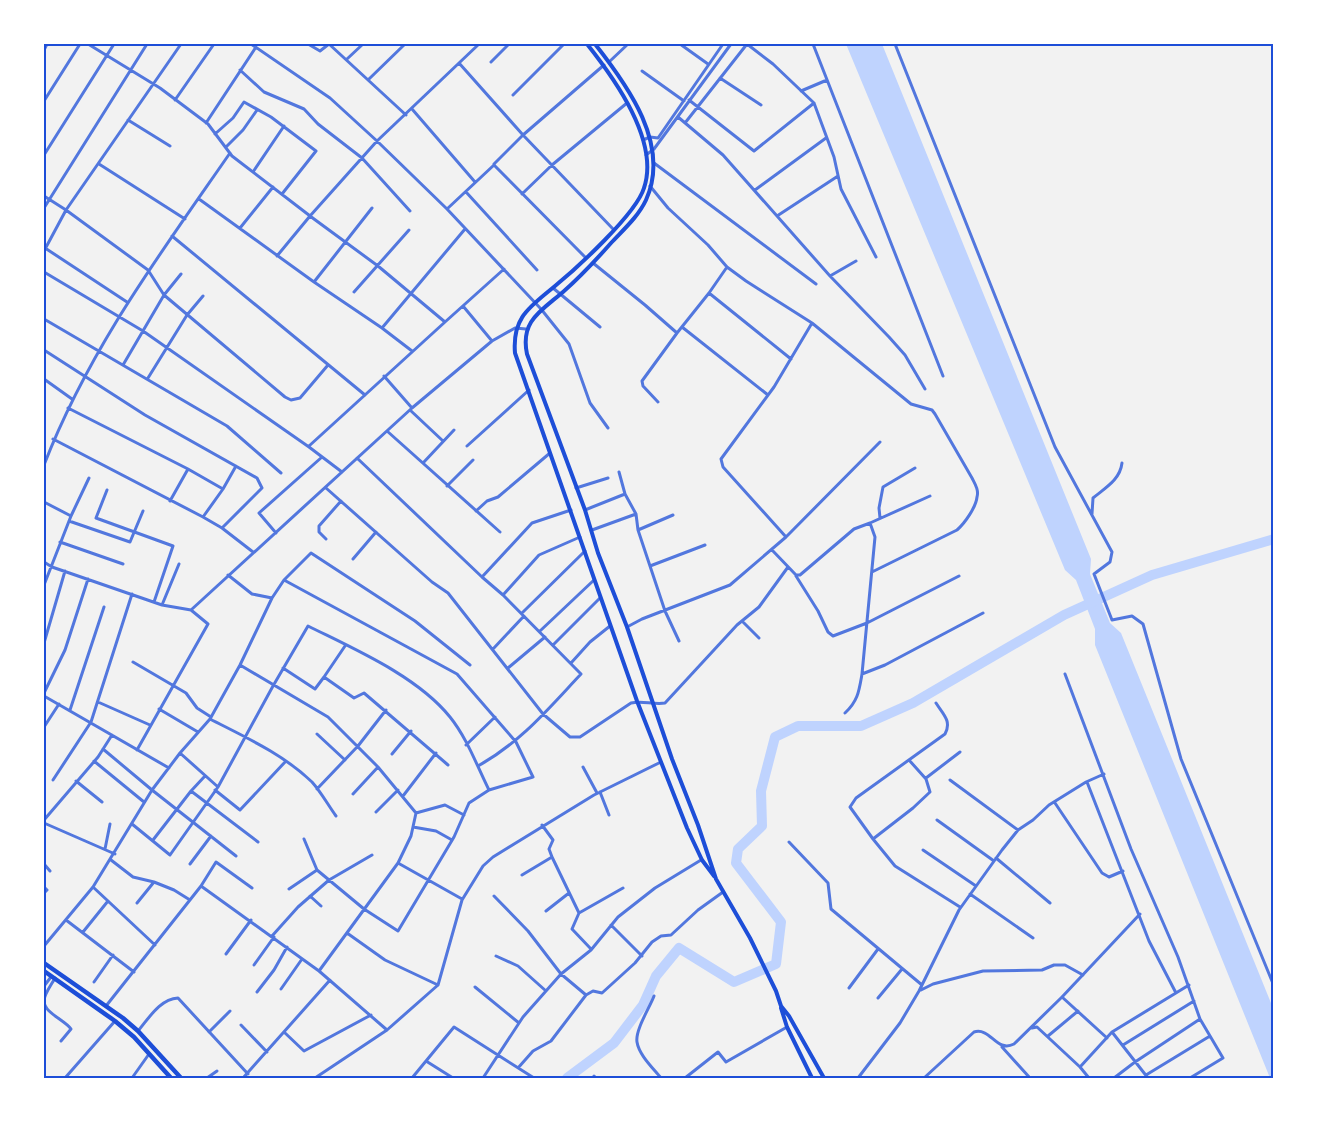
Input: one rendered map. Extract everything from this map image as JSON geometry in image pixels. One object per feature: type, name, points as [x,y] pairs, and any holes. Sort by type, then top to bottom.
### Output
[{"type":"highway","points":[[44,963],[138,1031],[181,1078]]},
{"type":"highway","points":[[44,971],[115,1021],[171,1078]]},
{"type":"main road","points":[[586,44],[604,65],[627,103],[643,140],[648,169],[644,189],[636,204],[614,230],[554,288],[534,303],[515,328],[515,353],[637,702],[682,817],[702,860],[717,879]]},
{"type":"main road","points":[[595,44],[636,105],[650,137],[654,149],[650,186],[647,198],[636,217],[561,294],[541,309],[526,329],[524,341],[592,530],[598,553],[627,627],[672,759],[717,879],[776,991],[787,1027],[812,1078]]},
{"type":"main road","points":[[781,1006],[824,1078]]},
{"type":"street","points":[[44,50],[47,44]]},
{"type":"street","points":[[44,101],[80,44]]},
{"type":"street","points":[[88,44],[153,84],[206,123],[230,153],[309,216],[378,266],[445,322]]},
{"type":"street","points":[[44,155],[114,44]]},
{"type":"street","points":[[44,208],[147,44]]},
{"type":"street","points":[[127,302],[44,249],[66,210],[181,44]]},
{"type":"street","points":[[176,100],[214,44]]},
{"type":"street","points":[[251,44],[330,98],[447,209],[504,269],[569,344],[590,403],[608,428]]},
{"type":"street","points":[[308,44],[320,51],[329,44],[406,115]]},
{"type":"street","points":[[347,59],[363,44]]},
{"type":"street","points":[[369,79],[405,44]]},
{"type":"street","points":[[277,256],[309,216],[377,141],[479,44]]},
{"type":"street","points":[[491,62],[509,44]]},
{"type":"street","points":[[513,95],[564,44]]},
{"type":"street","points":[[609,62],[628,44]]},
{"type":"street","points":[[680,44],[708,64]]},
{"type":"street","points":[[646,155],[654,149],[678,117],[708,64],[723,44]]},
{"type":"street","points":[[643,140],[650,137],[658,138],[730,44]]},
{"type":"street","points":[[685,123],[747,44],[773,64],[814,104],[834,158],[841,189],[876,257]]},
{"type":"street","points":[[813,44],[943,376]]},
{"type":"street","points":[[895,44],[1055,447],[1112,552],[1110,562],[1094,574],[1112,621],[1132,616],[1143,624],[1181,759],[1274,986]]},
{"type":"street","points":[[206,123],[255,47]]},
{"type":"street","points":[[459,63],[523,135],[614,230]]},
{"type":"street","points":[[447,209],[523,135],[604,65]]},
{"type":"street","points":[[240,70],[264,92],[304,109],[318,124],[362,158],[410,211]]},
{"type":"street","points":[[642,71],[698,106],[754,150],[814,104]]},
{"type":"street","points":[[720,78],[761,105]]},
{"type":"street","points":[[801,92],[827,80]]},
{"type":"street","points":[[215,134],[233,118],[244,102],[284,126],[316,151],[282,194]]},
{"type":"street","points":[[522,194],[552,165],[627,103]]},
{"type":"street","points":[[411,109],[475,182]]},
{"type":"street","points":[[225,147],[243,130],[257,110]]},
{"type":"street","points":[[678,117],[723,155],[830,276],[897,346],[925,389]]},
{"type":"street","points":[[129,120],[170,146]]},
{"type":"street","points":[[253,172],[284,126]]},
{"type":"street","points":[[754,190],[826,138]]},
{"type":"street","points":[[44,465],[53,439],[72,399],[118,315],[230,153]]},
{"type":"street","points":[[654,163],[816,284]]},
{"type":"street","points":[[99,164],[184,219]]},
{"type":"street","points":[[494,165],[585,257]]},
{"type":"street","points":[[777,216],[838,176]]},
{"type":"street","points":[[650,186],[668,208],[728,267],[812,323],[911,404],[935,414],[977,489],[977,498],[957,530],[872,572]]},
{"type":"street","points":[[239,228],[273,187]]},
{"type":"street","points":[[466,192],[537,270]]},
{"type":"street","points":[[44,196],[148,270],[164,295],[291,400],[300,398],[328,365]]},
{"type":"street","points":[[199,199],[412,351]]},
{"type":"street","points":[[314,282],[372,208]]},
{"type":"street","points":[[382,328],[465,229]]},
{"type":"street","points":[[354,292],[409,230]]},
{"type":"street","points":[[172,236],[365,395]]},
{"type":"street","points":[[830,276],[856,261]]},
{"type":"street","points":[[593,263],[677,333]]},
{"type":"street","points":[[658,402],[642,381],[728,267]]},
{"type":"street","points":[[309,447],[384,376],[504,269]]},
{"type":"street","points":[[44,272],[143,331],[342,472]]},
{"type":"street","points":[[123,365],[164,295],[181,274]]},
{"type":"street","points":[[554,288],[600,327]]},
{"type":"street","points":[[709,293],[790,359]]},
{"type":"street","points":[[148,378],[187,315],[202,296]]},
{"type":"street","points":[[463,306],[492,341]]},
{"type":"street","points":[[44,319],[227,426],[281,473]]},
{"type":"street","points":[[786,537],[723,466],[721,459],[768,395],[812,323]]},
{"type":"street","points":[[682,327],[768,395]]},
{"type":"street","points":[[190,610],[411,409],[492,341],[515,328],[526,329]]},
{"type":"street","points":[[44,350],[145,415],[257,478],[262,488],[222,528]]},
{"type":"street","points":[[384,376],[411,409],[443,441]]},
{"type":"street","points":[[44,379],[72,399]]},
{"type":"street","points":[[467,446],[529,390]]},
{"type":"street","points":[[68,408],[223,489]]},
{"type":"street","points":[[423,463],[454,430]]},
{"type":"street","points":[[387,431],[500,532]]},
{"type":"street","points":[[53,439],[204,517],[253,552]]},
{"type":"street","points":[[627,627],[730,585],[786,537],[880,442]]},
{"type":"street","points":[[476,511],[487,501],[498,497],[551,452]]},
{"type":"street","points":[[276,533],[259,513],[322,457]]},
{"type":"street","points":[[357,458],[503,595],[581,674],[516,742],[501,754],[477,767]]},
{"type":"street","points":[[447,486],[473,460]]},
{"type":"street","points":[[1092,515],[1093,498],[1116,479],[1121,472],[1122,463]]},
{"type":"street","points":[[204,517],[236,466]]},
{"type":"street","points":[[880,518],[879,508],[883,487],[915,468]]},
{"type":"street","points":[[170,501],[188,469]]},
{"type":"street","points":[[619,472],[625,494],[636,514],[638,530],[665,610],[679,641]]},
{"type":"street","points":[[44,585],[60,542],[89,478]]},
{"type":"street","points":[[576,488],[608,478]]},
{"type":"street","points":[[326,488],[432,582],[448,593],[543,714],[570,737],[580,737],[629,704],[665,703],[742,621],[759,607],[788,567]]},
{"type":"street","points":[[107,490],[96,518],[173,546],[154,602]]},
{"type":"street","points":[[585,510],[625,494]]},
{"type":"street","points":[[795,575],[806,572],[854,529],[930,496]]},
{"type":"street","points":[[326,539],[319,532],[319,526],[341,501]]},
{"type":"street","points":[[44,502],[71,516]]},
{"type":"street","points":[[482,577],[532,523],[571,510]]},
{"type":"street","points":[[69,521],[130,542],[143,511]]},
{"type":"street","points":[[592,530],[636,514]]},
{"type":"street","points":[[638,530],[673,515]]},
{"type":"street","points":[[845,713],[854,705],[858,696],[862,674],[875,537],[870,523]]},
{"type":"street","points":[[353,559],[376,532]]},
{"type":"street","points":[[503,595],[539,555],[580,537]]},
{"type":"street","points":[[60,542],[123,564]]},
{"type":"street","points":[[650,566],[705,545]]},
{"type":"street","points":[[772,550],[795,575],[830,634],[837,635],[959,576]]},
{"type":"street","points":[[493,650],[523,615],[585,551]]},
{"type":"street","points":[[44,946],[93,887],[111,861],[152,790],[210,718],[240,665],[272,598],[285,580],[311,553],[415,621],[470,664]]},
{"type":"street","points":[[44,561],[51,566],[162,605],[190,610],[208,624],[137,750]]},
{"type":"street","points":[[162,605],[179,564]]},
{"type":"street","points":[[44,643],[65,571]]},
{"type":"street","points":[[228,575],[252,594],[272,598]]},
{"type":"street","points":[[88,579],[65,650],[44,694],[169,768]]},
{"type":"street","points":[[285,580],[457,674],[516,742],[534,777],[489,790],[469,803],[452,840],[398,931],[364,909],[317,870],[304,839]]},
{"type":"street","points":[[540,631],[594,580]]},
{"type":"street","points":[[53,780],[91,722],[132,594]]},
{"type":"street","points":[[553,645],[600,598]]},
{"type":"street","points":[[70,710],[104,607]]},
{"type":"street","points":[[862,674],[885,665],[983,613]]},
{"type":"street","points":[[742,621],[759,638]]},
{"type":"street","points":[[132,824],[170,855],[217,789],[308,626],[385,666],[419,688],[450,717],[489,790]]},
{"type":"street","points":[[571,663],[590,642],[610,626]]},
{"type":"street","points":[[508,669],[545,637]]},
{"type":"street","points":[[283,668],[315,689],[345,645]]},
{"type":"street","points":[[132,662],[189,696],[197,708],[210,718],[286,761],[317,789],[336,816]]},
{"type":"street","points":[[240,665],[328,717],[378,767],[416,813],[413,827],[398,863],[319,971]]},
{"type":"street","points":[[1065,674],[1131,849],[1189,985],[1200,1019],[1223,1058],[1190,1078]]},
{"type":"street","points":[[324,676],[354,698],[364,693],[448,765]]},
{"type":"street","points":[[98,702],[150,725]]},
{"type":"street","points":[[936,703],[948,720],[948,729],[945,734],[856,798],[850,807],[896,866],[960,907]]},
{"type":"street","points":[[44,727],[58,704]]},
{"type":"street","points":[[159,709],[198,732]]},
{"type":"street","points":[[317,789],[358,746],[386,710]]},
{"type":"street","points":[[466,745],[495,717]]},
{"type":"street","points":[[392,754],[411,731]]},
{"type":"street","points":[[317,734],[345,760]]},
{"type":"street","points":[[112,735],[94,761],[44,821],[115,854]]},
{"type":"street","points":[[103,749],[236,855]]},
{"type":"street","points":[[926,779],[960,752]]},
{"type":"street","points":[[180,753],[240,810],[286,761]]},
{"type":"street","points":[[404,796],[436,753]]},
{"type":"street","points":[[873,839],[928,796],[930,788],[926,779],[909,760]]},
{"type":"street","points":[[94,761],[144,802]]},
{"type":"street","points":[[315,1078],[387,1030],[438,985],[462,900],[488,861],[568,809],[661,762]]},
{"type":"street","points":[[353,794],[378,767]]},
{"type":"street","points":[[583,767],[609,815]]},
{"type":"street","points":[[858,1078],[900,1023],[919,991],[960,907],[1018,830],[1087,782],[1104,774]]},
{"type":"street","points":[[153,840],[191,791],[206,776]]},
{"type":"street","points":[[950,780],[1018,830]]},
{"type":"street","points":[[76,781],[102,802]]},
{"type":"street","points":[[1087,782],[1108,841],[1123,871],[1149,941],[1176,993]]},
{"type":"street","points":[[376,812],[398,790]]},
{"type":"street","points":[[191,791],[258,842]]},
{"type":"street","points":[[1055,803],[1102,873],[1109,877],[1123,871]]},
{"type":"street","points":[[416,813],[445,805],[464,815]]},
{"type":"street","points":[[937,820],[995,860],[1050,903]]},
{"type":"street","points":[[105,849],[110,824]]},
{"type":"street","points":[[542,825],[553,840],[549,849],[579,913]]},
{"type":"street","points":[[413,827],[436,831],[452,840]]},
{"type":"street","points":[[190,864],[211,836]]},
{"type":"street","points":[[789,842],[828,883],[831,909],[922,985]]},
{"type":"street","points":[[923,850],[976,885]]},
{"type":"street","points":[[254,965],[273,937],[310,896],[329,880],[372,855]]},
{"type":"street","points":[[522,875],[552,857]]},
{"type":"street","points":[[483,1078],[519,1023],[561,974],[591,950],[618,917],[655,888],[702,860]]},
{"type":"street","points":[[111,861],[133,877],[174,890],[190,900]]},
{"type":"street","points":[[106,1006],[201,886],[216,862],[252,888]]},
{"type":"street","points":[[398,863],[462,900]]},
{"type":"street","points":[[44,864],[50,871]]},
{"type":"street","points":[[290,889],[317,870]]},
{"type":"street","points":[[137,903],[154,882]]},
{"type":"street","points":[[201,886],[319,971],[387,1030]]},
{"type":"street","points":[[44,887],[47,890],[44,893]]},
{"type":"street","points":[[93,887],[155,945]]},
{"type":"street","points":[[591,950],[572,929],[579,913],[623,888]]},
{"type":"street","points":[[518,1068],[533,1051],[551,1041],[586,995],[592,991],[602,993],[642,956],[652,942],[661,936],[671,935],[698,910],[723,892]]},
{"type":"street","points":[[546,911],[569,893]]},
{"type":"street","points":[[970,894],[1033,938]]},
{"type":"street","points":[[310,896],[321,906]]},
{"type":"street","points":[[494,896],[528,931],[561,974],[586,995]]},
{"type":"street","points":[[83,932],[108,901]]},
{"type":"street","points":[[1001,1046],[1009,1047],[1030,1029],[1140,914]]},
{"type":"street","points":[[66,920],[134,972]]},
{"type":"street","points":[[226,954],[251,920]]},
{"type":"street","points":[[611,925],[642,956]]},
{"type":"street","points":[[347,933],[385,960],[438,985]]},
{"type":"street","points":[[257,993],[287,947]]},
{"type":"street","points":[[849,988],[878,949]]},
{"type":"street","points":[[94,982],[113,956]]},
{"type":"street","points":[[496,956],[519,966],[546,991]]},
{"type":"street","points":[[281,989],[302,959]]},
{"type":"street","points":[[919,991],[933,984],[983,971],[1042,970],[1054,965],[1065,965],[1083,975]]},
{"type":"street","points":[[878,998],[902,969]]},
{"type":"street","points":[[44,986],[53,978]]},
{"type":"street","points":[[53,978],[44,1003],[70,1026],[69,1033],[61,1041]]},
{"type":"street","points":[[243,1078],[330,980]]},
{"type":"street","points":[[1080,1067],[1112,1032],[1189,985]]},
{"type":"street","points":[[475,987],[519,1023]]},
{"type":"street","points":[[654,996],[640,1028],[637,1042],[641,1052],[661,1078]]},
{"type":"street","points":[[1062,997],[1107,1038]]},
{"type":"street","points":[[138,1031],[160,1005],[171,998],[178,998],[248,1074]]},
{"type":"street","points":[[1123,1046],[1194,1001]]},
{"type":"street","points":[[209,1032],[230,1011]]},
{"type":"street","points":[[1047,1036],[1078,1011]]},
{"type":"street","points":[[284,1032],[304,1051],[371,1015]]},
{"type":"street","points":[[1114,1078],[1200,1019]]},
{"type":"street","points":[[65,1078],[115,1021]]},
{"type":"street","points":[[241,1025],[267,1052]]},
{"type":"street","points":[[687,1078],[718,1052],[726,1062],[787,1027]]},
{"type":"street","points":[[1030,1029],[1037,1027],[1089,1078]]},
{"type":"street","points":[[412,1078],[454,1028],[534,1078]]},
{"type":"street","points":[[924,1078],[979,1030],[1001,1046],[1030,1078]]},
{"type":"street","points":[[1112,1032],[1147,1077],[1210,1036]]},
{"type":"street","points":[[132,1078],[149,1054]]},
{"type":"street","points":[[426,1061],[453,1078]]},
{"type":"street","points":[[207,1078],[216,1071]]},
{"type":"water","points":[[846,44],[882,44],[1091,559],[1090,574],[1110,623],[1121,633],[1273,1008],[1273,1078],[1270,1078],[1095,645],[1095,629],[1076,580],[1065,570]]},
{"type":"waterway","points":[[567,1078],[614,1043],[643,1005],[656,976],[679,948],[734,982],[776,964],[781,922],[736,863],[738,849],[762,826],[761,791],[775,737],[798,726],[861,726],[913,703],[1064,615],[1152,575],[1274,539]]}]
